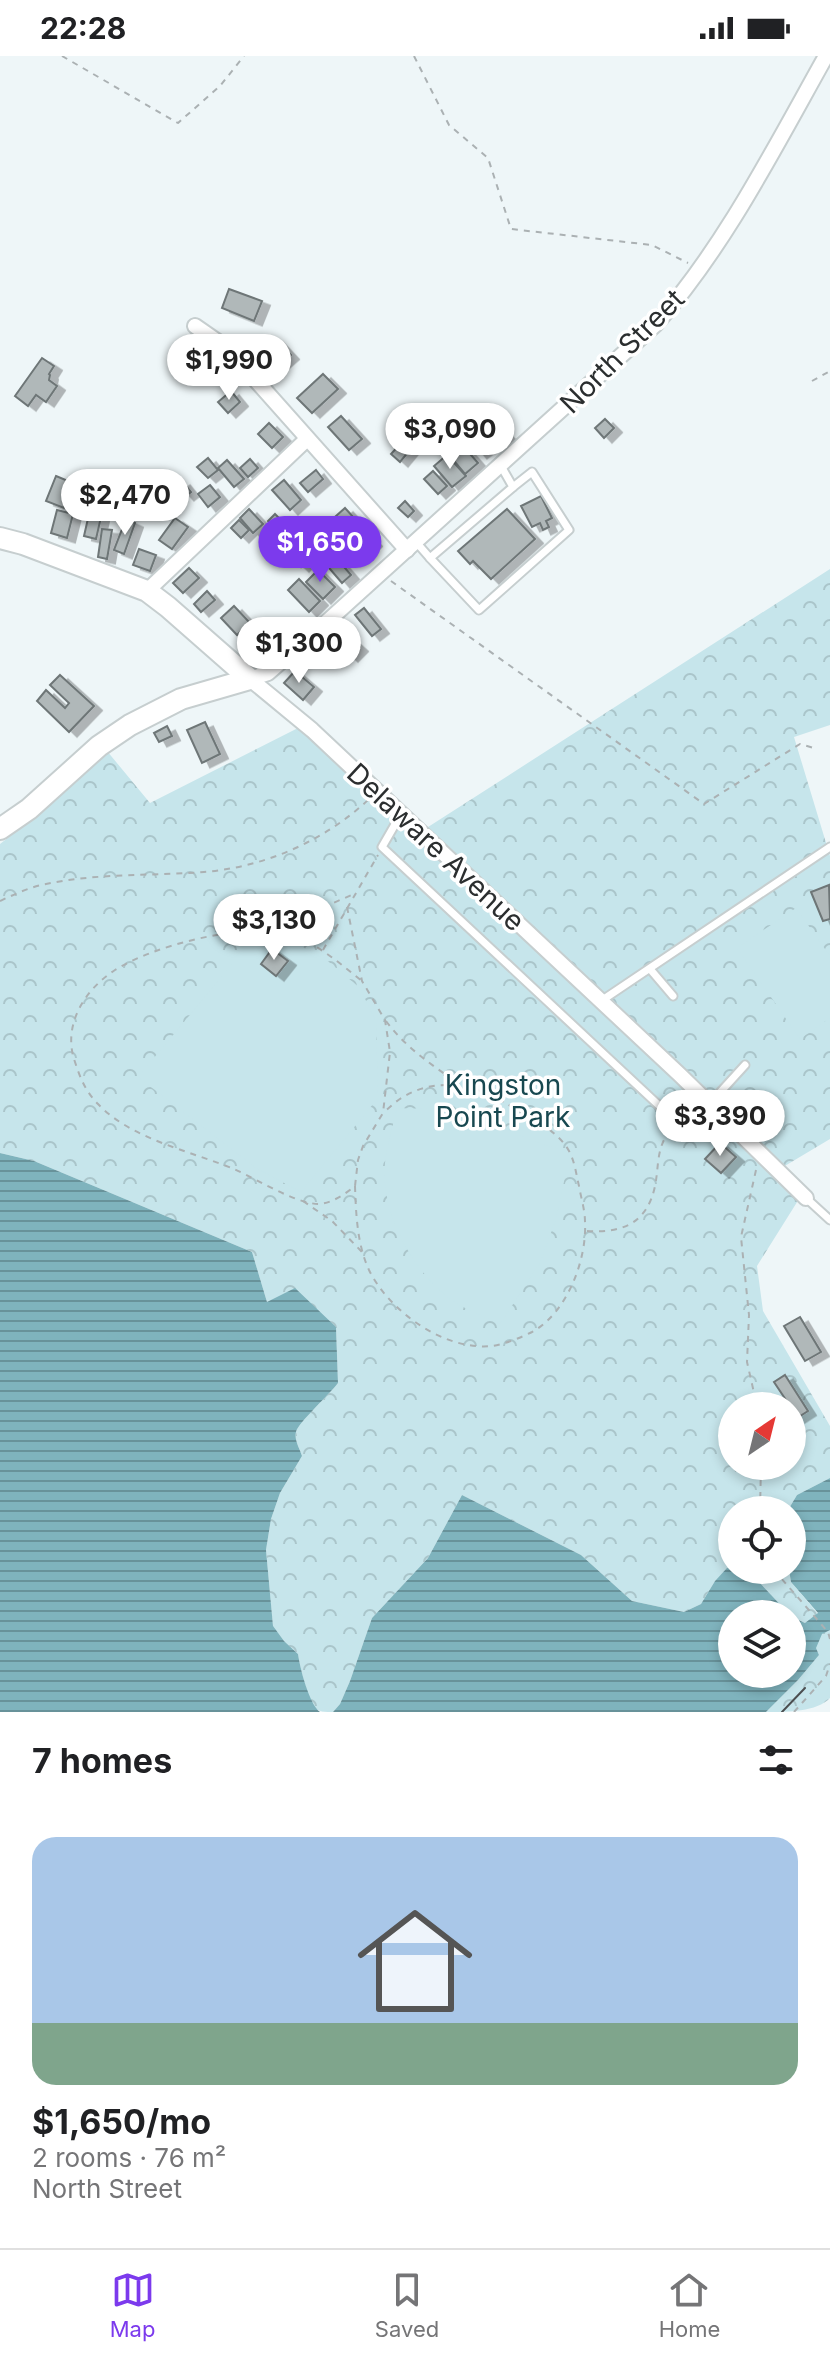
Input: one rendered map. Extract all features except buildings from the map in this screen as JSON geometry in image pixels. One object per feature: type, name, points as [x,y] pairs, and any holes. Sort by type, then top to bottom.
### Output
[{"type":"street","name":"North Street","points":[[0,829],[29,809],[99,746],[130,725],[181,699],[268,673],[656,324],[699,269],[827,60]]},
{"type":"street","points":[[195,326],[237,359],[307,439],[412,546]]},
{"type":"street","points":[[147,591],[307,439]]},
{"type":"street","name":"Delaware Avenue","points":[[0,538],[147,591],[168,607],[312,730],[806,1198]]},
{"type":"lane","points":[[501,466],[513,487]]},
{"type":"lane","points":[[412,546],[430,558],[479,610],[569,530],[532,472],[430,558]]},
{"type":"lane","points":[[401,814],[382,847],[682,1127],[694,1121],[745,1065]]},
{"type":"lane","points":[[601,1001],[830,847]]},
{"type":"lane","points":[[650,969],[673,996]]},
{"type":"lane","name":"Delaware Avenue","points":[[806,1198],[830,1220]]},
{"type":"lane","points":[[821,1212],[830,1203]]},
{"type":"path","points":[[62,56],[178,123],[220,86],[244,56]]},
{"type":"path","points":[[414,56],[449,125],[488,158],[511,229],[652,245],[699,269]]},
{"type":"path","points":[[812,381],[830,371]]},
{"type":"path","points":[[380,573],[704,804],[800,744],[814,748]]},
{"type":"path","points":[[0,901],[45,884],[72,880],[230,869],[311,842],[352,815],[372,796]]},
{"type":"path","points":[[323,950],[382,847]]},
{"type":"path","points":[[268,931],[355,893]]},
{"type":"path","points":[[347,907],[362,981],[396,1035],[416,1054],[460,1085],[495,1096],[560,1139],[575,1165],[585,1231],[580,1261],[567,1295],[550,1319],[533,1331],[491,1346],[458,1342],[424,1329],[406,1315],[370,1272],[358,1230],[355,1186],[358,1160],[383,1113],[403,1097],[430,1086],[460,1085]]},
{"type":"path","points":[[355,1186],[340,1197],[319,1204],[293,1198],[244,1173],[185,1152],[120,1123],[98,1105],[83,1085],[70,1050],[72,1021],[92,990],[115,970],[176,944],[215,936],[268,931],[286,934],[323,950],[362,981]]},
{"type":"path","points":[[383,1113],[390,1052],[385,1020]]},
{"type":"path","points":[[585,1231],[608,1232],[624,1228],[638,1219],[648,1206],[655,1186],[660,1147],[671,1131],[682,1127]]},
{"type":"path","points":[[754,1392],[747,1362],[749,1315],[741,1237],[760,1153]]},
{"type":"path","points":[[301,1200],[332,1221],[363,1253]]},
{"type":"path","points":[[785,1584],[828,1632],[830,1639]]},
{"type":"path","points":[[794,1712],[826,1676],[830,1664]]},
{"type":"green space","name":"Kingston Point Park","points":[[830,569],[830,725],[794,737],[830,856],[830,1139],[773,1173],[799,1199],[757,1266],[763,1311],[830,1426],[830,1478],[796,1496],[718,1496],[718,1578],[701,1604],[684,1612],[632,1601],[581,1555],[462,1495],[428,1558],[372,1618],[350,1681],[333,1712],[316,1709],[304,1681],[298,1654],[273,1627],[266,1550],[271,1519],[280,1493],[302,1456],[296,1432],[338,1383],[336,1327],[267,1302],[252,1252],[34,1161],[0,1153],[0,844],[46,808],[107,751],[150,803],[298,728],[414,836]]},
{"type":"green space","points":[[796,908],[830,956],[830,1018],[800,1039],[737,948]]},
{"type":"green space","points":[[254,938],[296,944],[323,957],[360,988],[376,1022],[378,1098],[301,1192],[256,1168],[138,1077]]},
{"type":"green space","points":[[397,1108],[441,1109],[468,1114],[556,1148],[566,1172],[556,1219],[540,1263],[500,1324],[445,1295],[420,1269],[400,1235],[387,1199],[385,1181],[386,1156]]},
{"type":"green space","points":[[761,1584],[793,1584],[830,1628],[830,1698],[817,1706],[766,1712],[790,1688],[806,1688],[806,1670],[819,1655],[806,1625],[806,1600],[776,1600]]},
{"type":"shaded area","points":[[0,1153],[34,1161],[252,1252],[267,1302],[295,1288],[336,1327],[338,1383],[296,1432],[302,1456],[280,1493],[271,1519],[266,1550],[273,1626],[298,1654],[309,1694],[320,1712],[0,1712]]},
{"type":"shaded area","points":[[830,1478],[830,1630],[822,1634],[816,1648],[819,1655],[806,1670],[806,1622],[818,1613],[793,1584],[806,1584],[806,1496],[797,1495]]},
{"type":"shaded area","points":[[462,1495],[581,1555],[632,1601],[684,1612],[701,1604],[718,1578],[718,1584],[761,1584],[776,1600],[718,1600],[718,1688],[790,1688],[766,1712],[333,1712],[350,1681],[372,1618],[428,1558]]},
{"type":"tram line","points":[[782,1712],[805,1688]]}]
